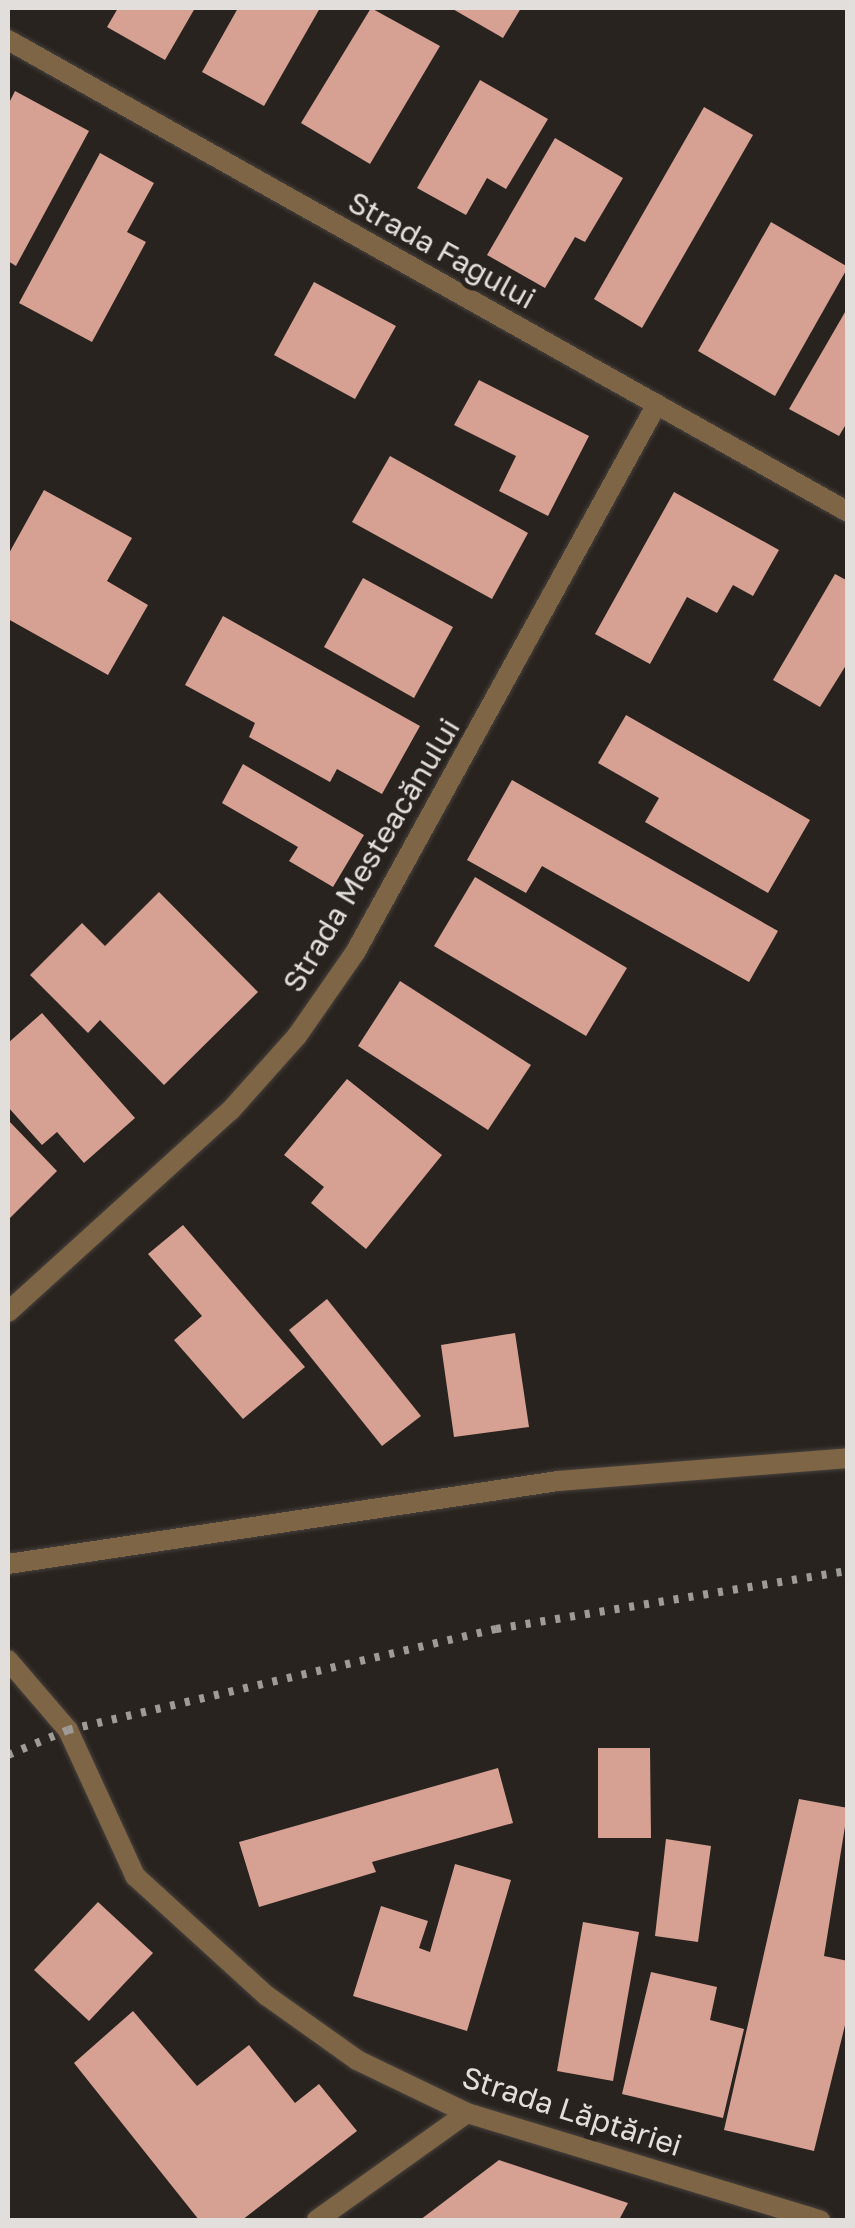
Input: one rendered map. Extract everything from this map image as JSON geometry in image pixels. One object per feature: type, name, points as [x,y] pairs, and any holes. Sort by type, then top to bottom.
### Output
[{"type":"street","name":"Strada Fagului","points":[[8,40],[848,512]]},
{"type":"street","name":"Strada Mesteacănului","points":[[8,1312],[230,1111],[297,1036],[356,951],[657,404]]},
{"type":"street","points":[[8,1564],[558,1480],[848,1458]]},
{"type":"street","name":"Strada Lăptăriei","points":[[8,1660],[68,1730],[135,1876],[267,1996],[357,2060],[466,2113],[820,2220]]},
{"type":"street","points":[[317,2220],[466,2113]]},
{"type":"building","points":[[118,8],[195,8],[165,60],[107,27]]},
{"type":"building","points":[[238,8],[320,8],[264,106],[202,72]]},
{"type":"building","points":[[371,8],[440,46],[370,164],[301,123]]},
{"type":"building","points":[[451,8],[521,8],[503,38]]},
{"type":"building","points":[[480,80],[548,119],[506,189],[487,178],[466,215],[417,188]]},
{"type":"building","points":[[15,91],[89,131],[16,266],[8,261],[8,105]]},
{"type":"building","points":[[704,107],[753,135],[642,328],[594,299]]},
{"type":"building","points":[[555,138],[623,178],[585,242],[575,237],[545,288],[487,255]]},
{"type":"building","points":[[100,153],[154,183],[127,232],[146,242],[92,342],[19,303]]},
{"type":"building","points":[[771,222],[848,267],[775,396],[698,351]]},
{"type":"building","points":[[314,282],[396,326],[355,399],[274,355]]},
{"type":"building","points":[[848,307],[848,421],[839,436],[789,409]]},
{"type":"building","points":[[479,380],[589,436],[548,516],[499,491],[516,456],[454,425]]},
{"type":"building","points":[[390,456],[528,533],[492,599],[352,522]]},
{"type":"building","points":[[44,490],[132,538],[107,581],[148,605],[108,675],[8,619],[8,555]]},
{"type":"building","points":[[674,492],[779,550],[753,596],[733,585],[717,613],[687,597],[650,664],[595,634]]},
{"type":"building","points":[[835,574],[848,581],[848,662],[820,707],[773,680]]},
{"type":"building","points":[[363,578],[453,627],[414,698],[324,647]]},
{"type":"building","points":[[223,616],[420,726],[382,794],[337,769],[330,782],[249,737],[255,723],[185,685]]},
{"type":"building","points":[[626,715],[810,820],[768,893],[645,822],[659,798],[598,763]]},
{"type":"building","points":[[243,764],[364,835],[333,887],[289,861],[298,847],[222,803]]},
{"type":"building","points":[[512,780],[778,931],[749,982],[542,866],[526,893],[467,860]]},
{"type":"building","points":[[475,877],[627,968],[586,1036],[434,946]]},
{"type":"building","points":[[159,892],[258,992],[164,1085],[100,1020],[88,1033],[30,975],[82,923],[105,946]]},
{"type":"building","points":[[400,981],[531,1065],[488,1130],[358,1046]]},
{"type":"building","points":[[42,1013],[135,1118],[84,1163],[57,1132],[42,1145],[8,1107],[8,1043]]},
{"type":"building","points":[[347,1079],[442,1155],[366,1249],[311,1203],[324,1187],[284,1155]]},
{"type":"building","points":[[8,1120],[57,1171],[8,1220]]},
{"type":"building","points":[[183,1225],[305,1367],[243,1419],[174,1340],[202,1316],[148,1254]]},
{"type":"building","points":[[327,1299],[421,1416],[382,1446],[289,1330]]},
{"type":"building","points":[[515,1333],[529,1427],[454,1437],[441,1345]]},
{"type":"building","points":[[598,1748],[650,1748],[651,1838],[598,1838]]},
{"type":"building","points":[[498,1768],[513,1823],[372,1862],[376,1872],[259,1907],[239,1842]]},
{"type":"building","points":[[799,1799],[848,1808],[824,1956],[848,1961],[848,2013],[814,2151],[724,2130]]},
{"type":"building","points":[[666,1839],[711,1846],[698,1942],[655,1936]]},
{"type":"building","points":[[455,1864],[511,1880],[467,2031],[353,1996],[381,1906],[428,1921],[419,1948],[430,1952]]},
{"type":"building","points":[[98,1902],[153,1953],[89,2021],[34,1970]]},
{"type":"building","points":[[583,1922],[639,1932],[613,2081],[557,2071]]},
{"type":"building","points":[[651,1972],[717,1987],[710,2020],[744,2029],[723,2118],[622,2094]]},
{"type":"building","points":[[133,2011],[197,2086],[249,2045],[295,2103],[319,2084],[357,2131],[242,2220],[199,2220],[74,2063]]},
{"type":"building","points":[[499,2160],[628,2203],[619,2220],[420,2220]]},
{"type":"railway","points":[[8,1755],[68,1730],[496,1629],[848,1571]]}]
